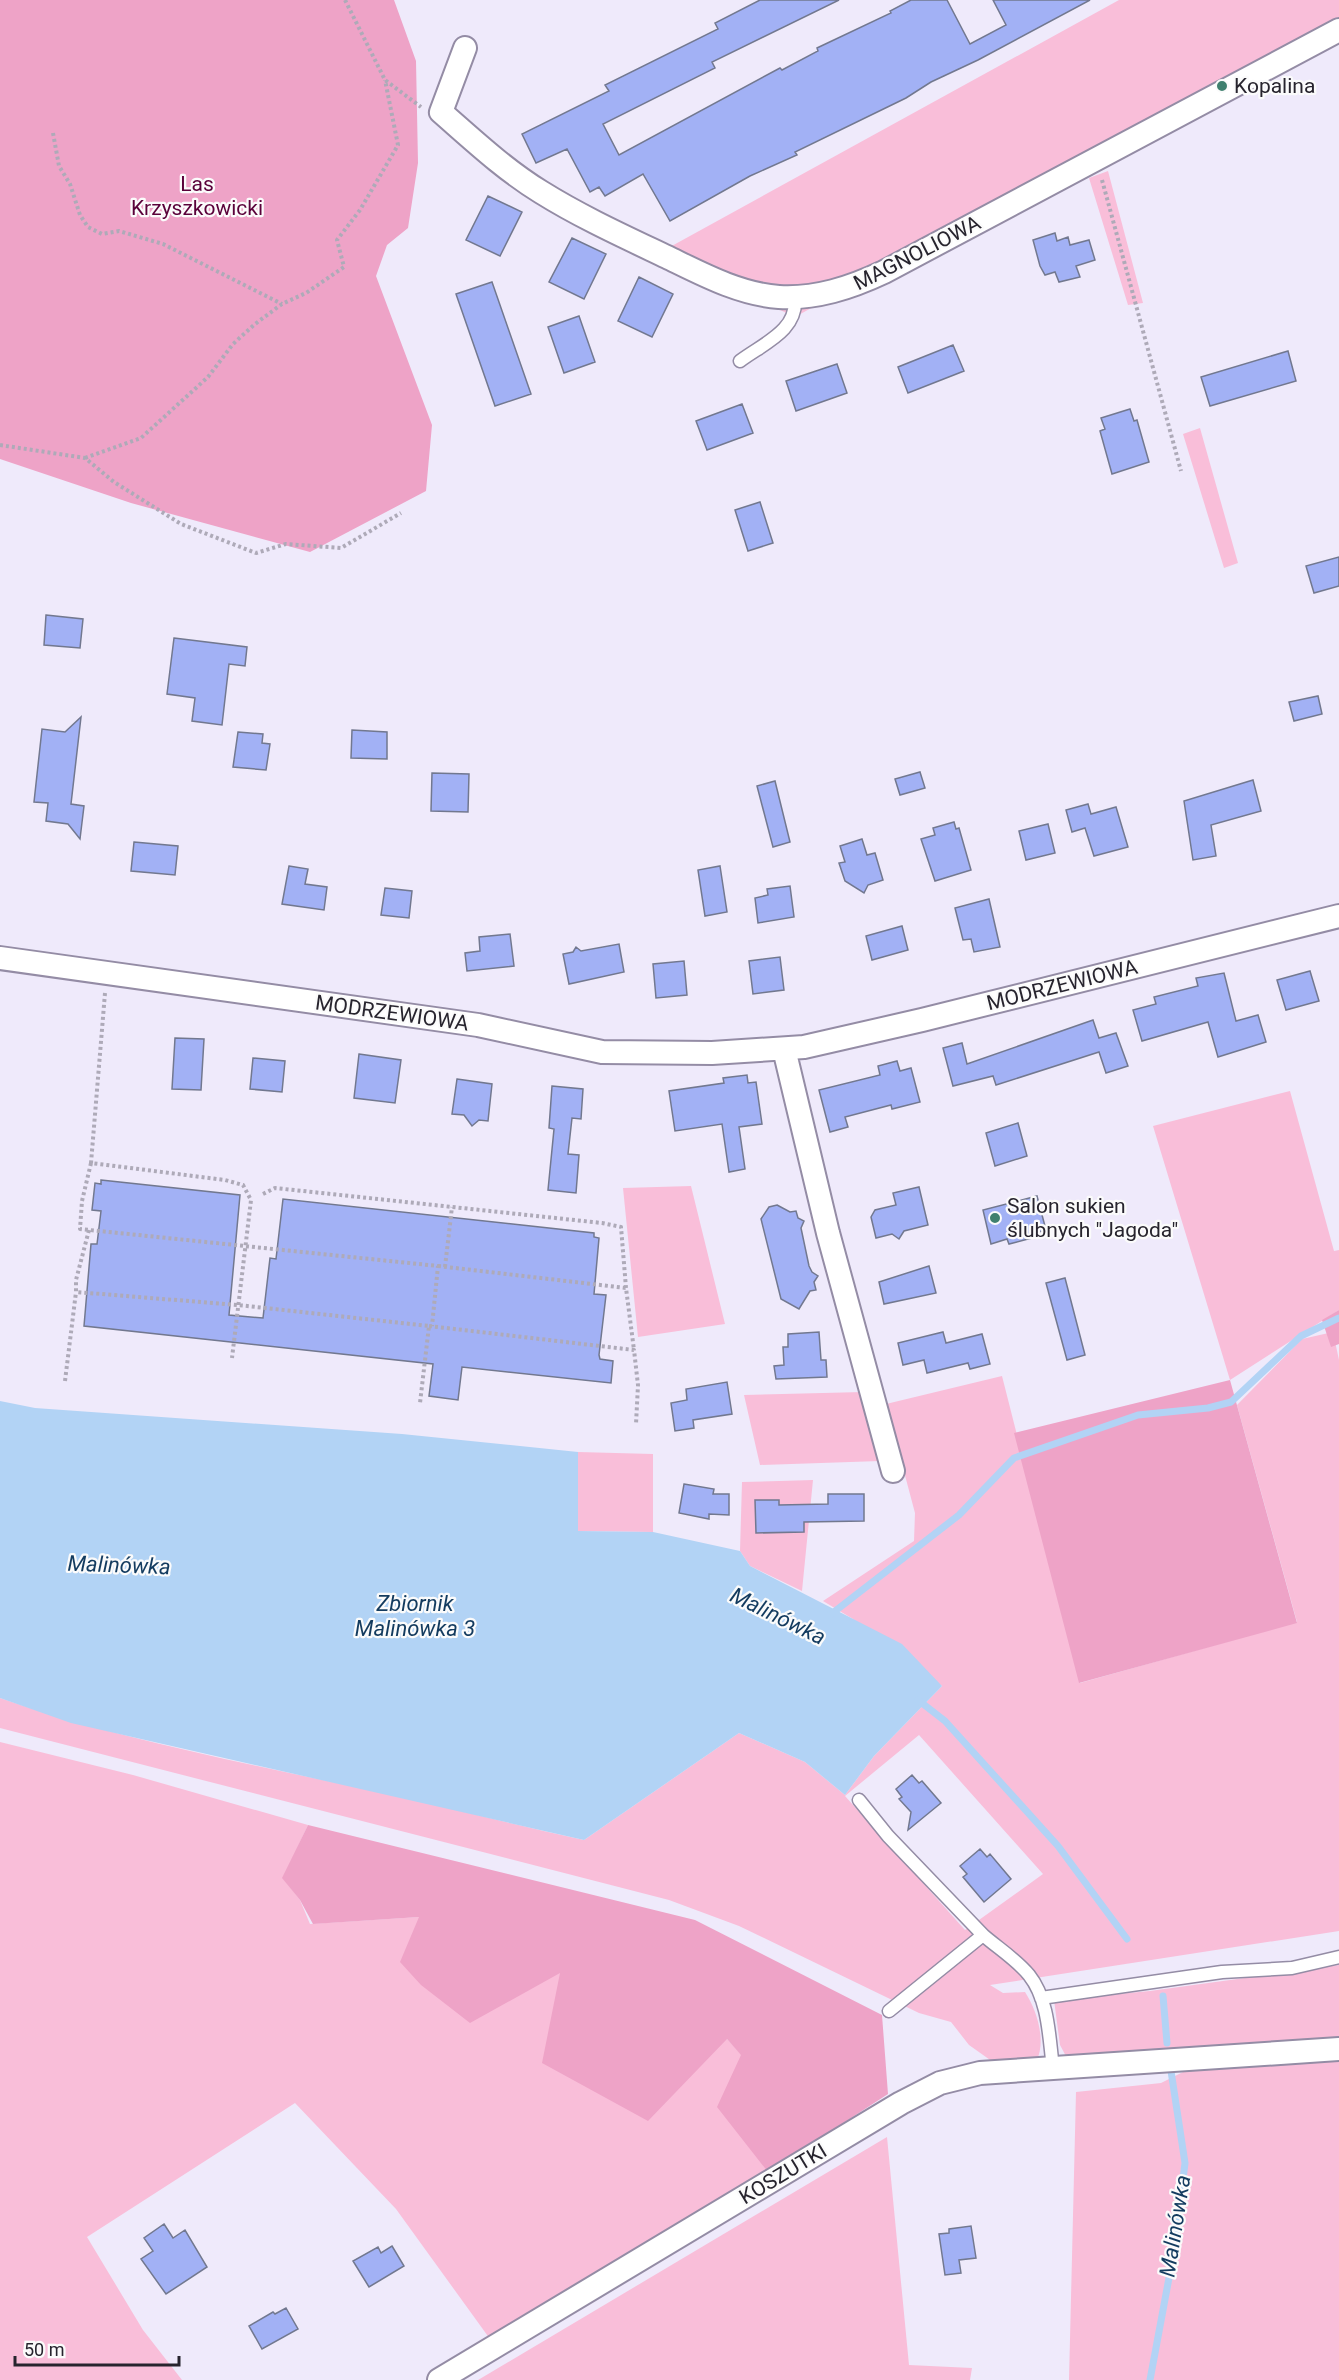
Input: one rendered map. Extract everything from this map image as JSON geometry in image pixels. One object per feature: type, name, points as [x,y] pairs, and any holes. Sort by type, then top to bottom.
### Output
[{"type":"street","name":"MAGNOLIOWA","points":[[441,112],[517,176],[542,193],[616,233],[711,279],[777,297],[795,297],[850,288],[1339,30]]},
{"type":"street","points":[[441,112],[465,48]]},
{"type":"street","name":"MODRZEWIOWA","points":[[0,958],[107,971],[478,1025],[602,1052],[712,1053],[804,1047],[922,1020],[1339,916]]},
{"type":"street","points":[[784,1049],[828,1233],[893,1471]]},
{"type":"street","name":"KOSZUTKI","points":[[439,2380],[901,2103],[960,2077],[1053,2068],[1339,2049]]},
{"type":"lane","points":[[740,361],[788,328],[796,310],[795,297]]},
{"type":"lane","points":[[859,1800],[888,1836],[983,1935],[1029,1975],[1039,1994],[1053,2068]]},
{"type":"lane","points":[[889,2011],[983,1935]]},
{"type":"lane","points":[[1039,1994],[1222,1972],[1292,1968],[1339,1957]]},
{"type":"path","points":[[0,445],[85,458],[141,438],[208,377],[232,344],[282,304],[306,293],[344,267],[337,240],[360,210],[398,145],[386,80],[345,0]]},
{"type":"path","points":[[386,80],[430,113],[441,112]]},
{"type":"path","points":[[53,133],[59,166],[70,184],[80,215],[88,227],[102,234],[119,231],[163,244],[282,304]]},
{"type":"path","points":[[1096,159],[1181,471]]},
{"type":"path","points":[[85,458],[114,482],[181,524],[256,553],[286,544],[341,548],[401,513]]},
{"type":"path","points":[[107,971],[91,1163],[82,1201],[80,1229],[626,1288]]},
{"type":"path","points":[[91,1163],[225,1180],[243,1185],[251,1200],[232,1358]]},
{"type":"path","points":[[263,1194],[275,1188],[621,1227],[638,1385],[636,1424]]},
{"type":"path","points":[[445,1267],[452,1207]]},
{"type":"path","points":[[65,1381],[76,1280],[89,1230]]},
{"type":"path","points":[[420,1403],[438,1266]]},
{"type":"path","points":[[75,1292],[238,1305],[634,1350]]},
{"type":"shaded area","points":[[1119,0],[1339,0],[1339,17],[795,317],[659,253]]},
{"type":"shaded area","points":[[1108,171],[1143,303],[1128,305],[1089,178]]},
{"type":"shaded area","points":[[1200,428],[1238,563],[1224,568],[1183,434]]},
{"type":"shaded area","points":[[1290,1091],[1334,1251],[1339,1250],[1339,1310],[1230,1380],[1153,1126]]},
{"type":"shaded area","points":[[691,1186],[725,1324],[638,1337],[623,1188]]},
{"type":"shaded area","points":[[1333,1332],[1339,1360],[1339,1931],[990,1985],[1003,1993],[1025,1992],[1039,2025],[1041,2043],[1037,2060],[993,2062],[969,2045],[951,2022],[919,2013],[739,1926],[669,1900],[0,1728],[0,1698],[139,1739],[584,1840],[739,1733],[805,1762],[845,1795],[874,1756],[942,1686],[853,1619],[823,1601],[914,1541],[915,1513],[886,1404],[1002,1376],[1080,1683],[1297,1622],[1237,1405],[1302,1339]],"holes":[[[919,1735],[1043,1874],[965,1930],[845,1796]]]},
{"type":"shaded area","points":[[863,1392],[880,1461],[760,1465],[744,1395]]},
{"type":"shaded area","points":[[578,1452],[653,1454],[653,1532],[578,1531]]},
{"type":"shaded area","points":[[813,1480],[802,1591],[750,1566],[740,1551],[742,1482]]},
{"type":"shaded area","points":[[0,1742],[133,1775],[308,1825],[283,1878],[300,1900],[310,1924],[419,1917],[727,2039],[742,2055],[768,2172],[490,2339],[396,2209],[295,2103],[87,2237],[143,2330],[182,2380],[0,2380]]},
{"type":"shaded area","points":[[1339,1965],[1339,2042],[1068,2060],[1060,2045],[1054,2000],[1150,1991]]},
{"type":"shaded area","points":[[1339,2056],[1339,2380],[1069,2380],[1076,2092],[1161,2083],[1187,2070]]},
{"type":"shaded area","points":[[887,2137],[909,2365],[972,2368],[970,2380],[478,2380]]},
{"type":"green space","name":"Las Krzyszkowicki","points":[[0,0],[394,0],[416,61],[418,163],[408,228],[387,245],[376,276],[432,425],[426,491],[310,552],[131,503],[0,459]]},
{"type":"green space","points":[[1339,1310],[1339,1344],[1331,1347],[1322,1320]]},
{"type":"green space","points":[[1230,1380],[1297,1623],[1079,1683],[1014,1433]]},
{"type":"green space","points":[[308,1825],[695,1920],[882,2015],[888,2094],[768,2172],[717,2107],[741,2055],[727,2039],[648,2121],[542,2063],[560,1973],[470,2023],[421,1985],[400,1962],[419,1917],[313,1924],[300,1900],[282,1878]]},
{"type":"water","name":"Zbiornik Malinówka 3","points":[[0,1401],[35,1408],[402,1434],[578,1452],[578,1531],[653,1532],[740,1551],[750,1566],[902,1644],[942,1686],[874,1756],[845,1795],[805,1762],[739,1733],[584,1840],[71,1723],[0,1698]]},
{"type":"building","points":[[760,0],[839,0],[712,62],[715,68],[603,124],[619,155],[780,68],[782,70],[818,51],[817,48],[891,13],[890,11],[911,0],[947,0],[970,44],[1006,25],[993,0],[1090,0],[978,60],[931,82],[906,98],[795,152],[797,155],[750,176],[670,221],[643,174],[605,196],[599,187],[590,192],[567,149],[536,163],[522,134],[609,91],[605,85],[718,29],[715,23]]},
{"type":"building","points":[[488,196],[522,212],[500,256],[466,240]]},
{"type":"building","points":[[1055,233],[1057,241],[1068,237],[1070,245],[1089,240],[1095,260],[1076,266],[1080,277],[1059,282],[1055,272],[1045,275],[1040,266],[1033,240]]},
{"type":"building","points":[[572,238],[606,254],[584,299],[549,282]]},
{"type":"building","points":[[639,277],[673,294],[652,337],[618,321]]},
{"type":"building","points":[[492,282],[531,394],[495,406],[456,294]]},
{"type":"building","points":[[579,316],[595,362],[564,373],[548,327]]},
{"type":"building","points":[[953,345],[964,371],[908,393],[898,367]]},
{"type":"building","points":[[1288,351],[1296,381],[1210,406],[1201,377]]},
{"type":"building","points":[[837,364],[847,393],[796,411],[786,381]]},
{"type":"building","points":[[742,404],[753,433],[707,450],[696,421]]},
{"type":"building","points":[[1130,409],[1134,421],[1137,420],[1149,462],[1112,474],[1100,431],[1105,429],[1101,418]]},
{"type":"building","points":[[760,502],[773,543],[748,551],[735,510]]},
{"type":"building","points":[[1339,557],[1339,586],[1314,593],[1306,566]]},
{"type":"building","points":[[46,615],[83,619],[80,648],[44,645]]},
{"type":"building","points":[[174,638],[247,647],[245,666],[229,664],[222,725],[192,721],[195,698],[167,694]]},
{"type":"building","points":[[1318,696],[1322,714],[1294,721],[1289,702]]},
{"type":"building","points":[[81,717],[71,804],[84,806],[80,839],[68,824],[46,821],[48,803],[34,802],[42,729],[65,732]]},
{"type":"building","points":[[352,730],[387,732],[387,759],[351,758]]},
{"type":"building","points":[[238,732],[263,734],[262,743],[270,744],[266,770],[233,767]]},
{"type":"building","points":[[920,772],[925,788],[900,795],[895,779]]},
{"type":"building","points":[[432,773],[469,774],[468,812],[431,811]]},
{"type":"building","points":[[1253,780],[1261,811],[1211,825],[1216,856],[1193,860],[1184,801]]},
{"type":"building","points":[[775,781],[790,842],[773,847],[757,786]]},
{"type":"building","points":[[1088,804],[1091,814],[1116,807],[1128,847],[1094,856],[1085,828],[1072,832],[1066,810]]},
{"type":"building","points":[[954,822],[956,829],[959,828],[971,870],[935,881],[921,839],[935,835],[933,828]]},
{"type":"building","points":[[1048,824],[1055,853],[1026,860],[1019,831]]},
{"type":"building","points":[[862,839],[867,855],[875,853],[883,880],[868,885],[864,893],[845,881],[839,863],[845,862],[840,846]]},
{"type":"building","points":[[134,842],[178,846],[175,875],[131,871]]},
{"type":"building","points":[[289,866],[308,869],[305,884],[327,887],[324,910],[282,904]]},
{"type":"building","points":[[720,866],[727,912],[705,916],[698,870]]},
{"type":"building","points":[[790,886],[794,917],[758,923],[755,898],[768,895],[767,889]]},
{"type":"building","points":[[385,888],[412,891],[409,918],[381,915]]},
{"type":"building","points":[[989,899],[1000,947],[974,952],[971,939],[963,940],[955,908]]},
{"type":"building","points":[[902,926],[908,950],[872,960],[866,936]]},
{"type":"building","points":[[510,934],[514,966],[467,971],[465,953],[480,951],[479,937]]},
{"type":"building","points":[[619,944],[624,972],[569,984],[563,954],[573,952],[576,947],[581,951]]},
{"type":"building","points":[[780,957],[784,990],[753,994],[749,961]]},
{"type":"building","points":[[684,961],[687,995],[656,998],[653,964]]},
{"type":"building","points":[[1310,971],[1319,1001],[1286,1010],[1277,980]]},
{"type":"building","points":[[1224,973],[1236,1021],[1258,1015],[1266,1042],[1218,1057],[1208,1022],[1142,1041],[1133,1010],[1156,1004],[1154,997],[1198,986],[1196,978]]},
{"type":"building","points":[[1093,1020],[1099,1038],[1116,1033],[1128,1066],[1106,1073],[1099,1052],[996,1085],[993,1076],[953,1086],[943,1048],[962,1043],[967,1064]]},
{"type":"building","points":[[175,1038],[204,1039],[201,1090],[172,1089]]},
{"type":"building","points":[[359,1054],[401,1060],[395,1103],[354,1098]]},
{"type":"building","points":[[253,1058],[285,1061],[282,1092],[250,1089]]},
{"type":"building","points":[[897,1061],[900,1071],[911,1068],[920,1102],[892,1109],[891,1105],[845,1117],[848,1127],[830,1132],[819,1090],[880,1075],[878,1066]]},
{"type":"building","points":[[747,1075],[748,1083],[756,1082],[762,1124],[739,1127],[745,1169],[729,1172],[722,1124],[675,1131],[669,1091],[724,1083],[723,1078]]},
{"type":"building","points":[[457,1079],[492,1084],[488,1121],[479,1120],[472,1126],[464,1115],[452,1114]]},
{"type":"building","points":[[552,1086],[583,1089],[581,1119],[572,1118],[568,1154],[579,1155],[576,1193],[548,1190],[554,1129],[549,1128]]},
{"type":"building","points":[[1018,1123],[1027,1156],[995,1166],[986,1133]]},
{"type":"building","points":[[101,1180],[240,1195],[229,1315],[263,1318],[270,1258],[276,1259],[283,1199],[594,1233],[594,1237],[599,1238],[594,1294],[606,1295],[599,1355],[600,1359],[613,1361],[611,1383],[462,1367],[458,1400],[429,1396],[433,1364],[84,1326],[91,1244],[97,1244],[101,1211],[92,1210],[95,1183],[101,1184]]},
{"type":"building","points":[[919,1187],[928,1225],[904,1231],[899,1239],[892,1234],[876,1238],[871,1217],[875,1210],[896,1205],[893,1193]]},
{"type":"building","points":[[1037,1196],[1046,1230],[1031,1234],[1032,1238],[1009,1244],[1007,1239],[991,1244],[983,1210]]},
{"type":"building","points":[[777,1205],[790,1212],[796,1211],[798,1218],[804,1221],[801,1228],[809,1266],[818,1276],[814,1282],[816,1290],[810,1291],[799,1309],[781,1299],[761,1219],[769,1207]]},
{"type":"building","points":[[929,1266],[936,1293],[884,1304],[879,1282]]},
{"type":"building","points":[[1065,1278],[1085,1355],[1067,1360],[1046,1283]]},
{"type":"building","points":[[819,1332],[821,1360],[826,1360],[827,1377],[776,1379],[774,1366],[784,1365],[783,1347],[788,1347],[788,1334]]},
{"type":"building","points":[[943,1332],[946,1343],[982,1334],[990,1364],[970,1369],[968,1363],[927,1373],[924,1360],[903,1365],[898,1343]]},
{"type":"building","points":[[727,1382],[732,1414],[693,1420],[694,1428],[675,1431],[671,1403],[687,1400],[686,1389]]},
{"type":"building","points":[[684,1484],[714,1489],[713,1494],[729,1494],[729,1515],[709,1514],[709,1519],[679,1513]]},
{"type":"building","points":[[828,1494],[864,1494],[864,1521],[804,1522],[804,1532],[756,1533],[755,1500],[779,1500],[779,1505],[828,1504]]},
{"type":"building","points":[[912,1775],[919,1783],[922,1781],[941,1803],[908,1830],[911,1812],[899,1799],[902,1797],[896,1789]]},
{"type":"building","points":[[980,1849],[987,1857],[990,1854],[1011,1879],[984,1902],[963,1877],[967,1874],[960,1866]]},
{"type":"building","points":[[164,2224],[173,2238],[185,2230],[207,2267],[166,2294],[141,2259],[153,2251],[144,2238]]},
{"type":"building","points":[[971,2226],[976,2258],[959,2260],[961,2273],[945,2275],[939,2234],[949,2233],[949,2229]]},
{"type":"building","points":[[392,2246],[404,2266],[369,2287],[353,2261],[378,2247],[381,2253]]},
{"type":"building","points":[[286,2308],[298,2329],[262,2349],[249,2326],[273,2312],[275,2314]]},
{"type":"waterway","points":[[830,1615],[959,1515],[1014,1458],[1138,1415],[1208,1408],[1231,1402],[1301,1336],[1339,1318]]},
{"type":"waterway","name":"Malinówka","points":[[918,1700],[945,1721],[1058,1846],[1127,1939]]},
{"type":"waterway","name":"Malinówka","points":[[1163,1996],[1167,2043]]},
{"type":"waterway","name":"Malinówka","points":[[1150,2380],[1174,2251],[1185,2163],[1171,2071]]},
{"type":"place","name":"Kopalina","points":[[1222,86]]},
{"type":"place","name":"Salon sukien ślubnych \"Jagoda\"","points":[[995,1218]]}]
